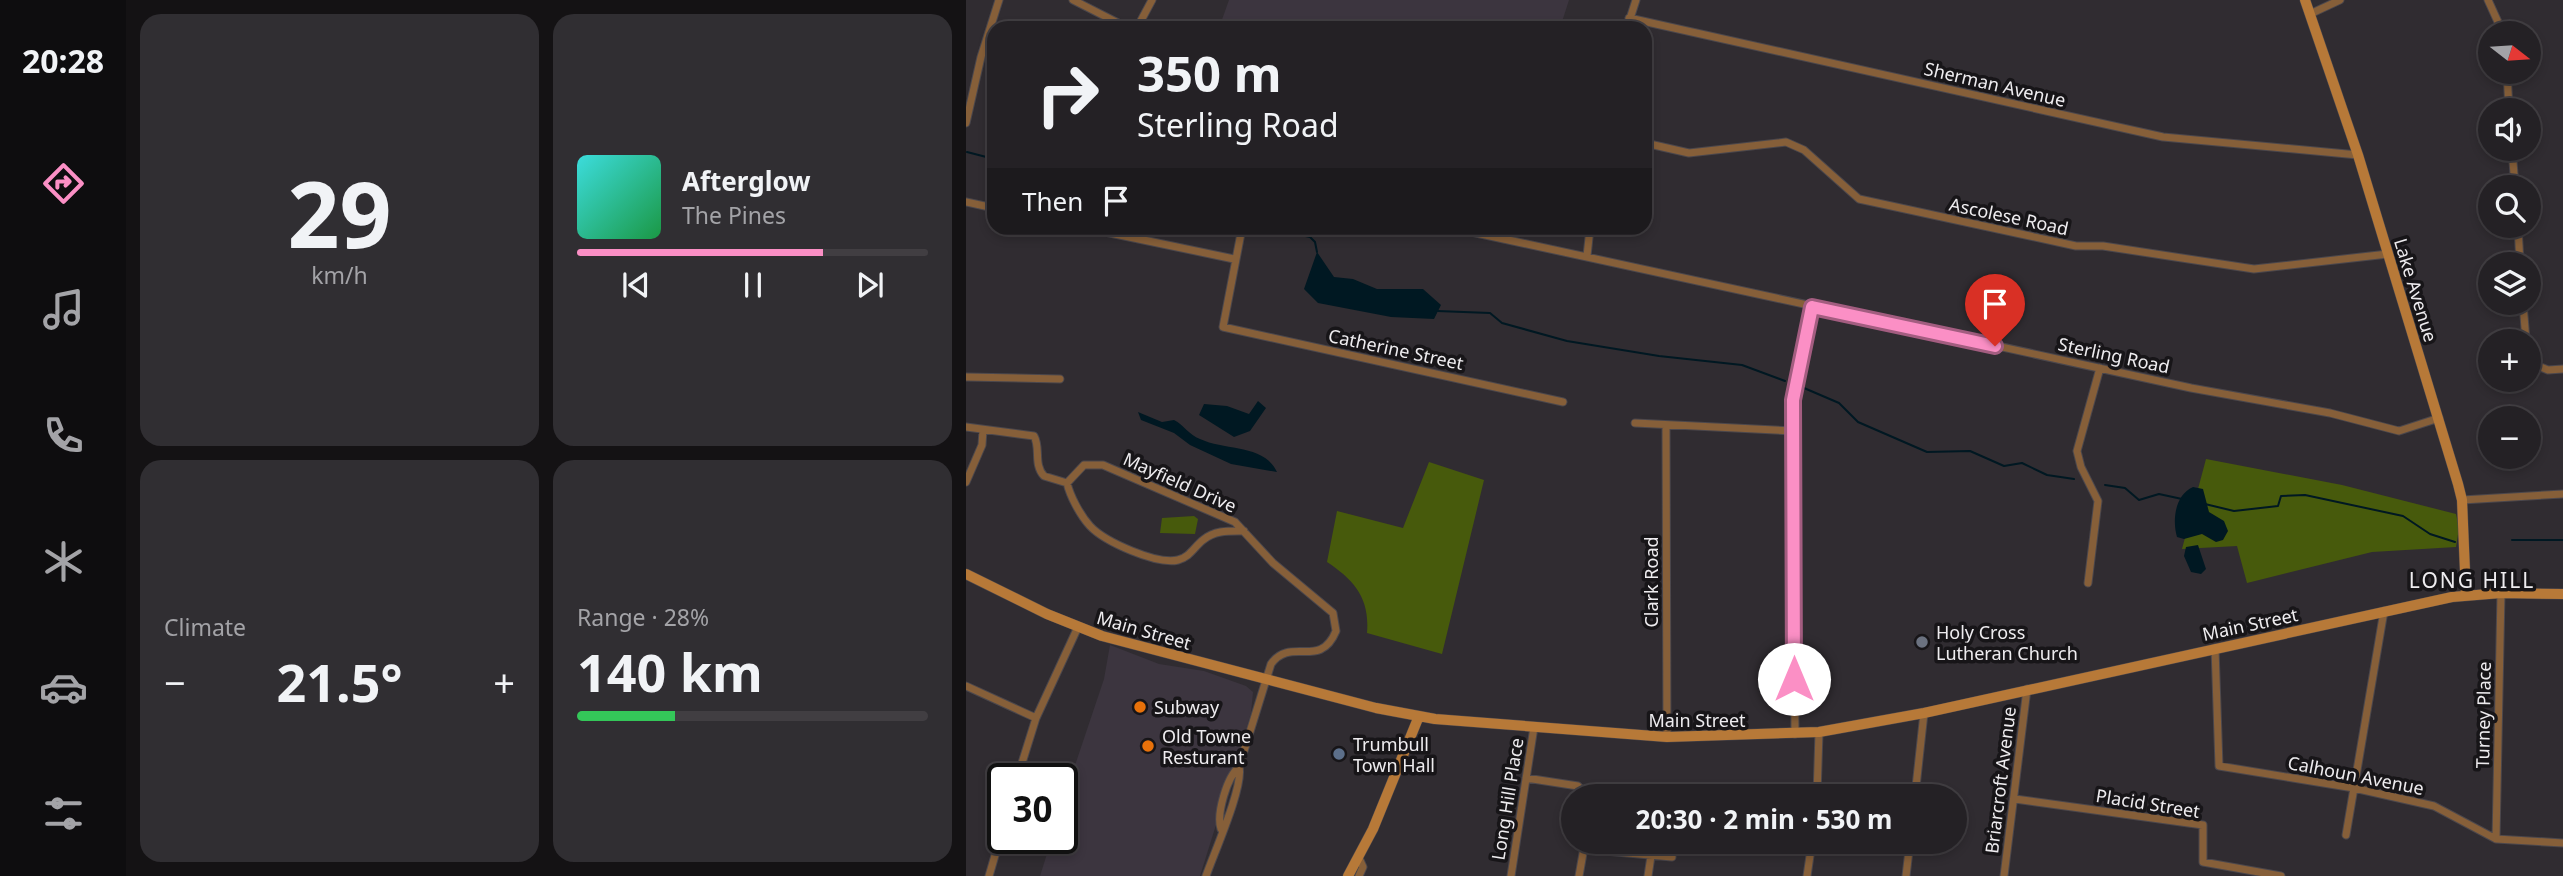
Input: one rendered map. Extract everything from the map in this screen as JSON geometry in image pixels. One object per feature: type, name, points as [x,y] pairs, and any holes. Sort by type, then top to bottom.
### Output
[{"type":"main road","name":"Lake Avenue","points":[[2305,0],[2358,155],[2462,500],[2466,595]]},
{"type":"main road","name":"Main Street","points":[[966,574],[1078,627],[1131,645],[1419,716],[1667,737],[1819,732],[1924,713],[2215,647],[2466,595],[2563,594]]},
{"type":"main road","points":[[1348,876],[1396,778],[1419,716]]},
{"type":"street","points":[[992,21],[998,0]]},
{"type":"street","points":[[1073,0],[1114,21]]},
{"type":"street","points":[[1141,21],[1152,0]]},
{"type":"street","points":[[1628,21],[1636,0]]},
{"type":"street","points":[[2310,14],[2340,0]]},
{"type":"street","points":[[2487,0],[2497,21]]},
{"type":"street","name":"Sherman Avenue","points":[[1629,18],[1642,21]]},
{"type":"street","name":"Sherman Avenue","points":[[1652,23],[2164,137],[2358,155]]},
{"type":"street","points":[[966,123],[968,104],[987,38]]},
{"type":"street","name":"Ascolese Road","points":[[1652,145],[1689,153],[1786,142],[1804,150],[1859,199],[2076,246],[2103,246],[2254,269],[2388,254]]},
{"type":"street","points":[[966,202],[987,206]]},
{"type":"street","points":[[1123,235],[1234,259],[1240,235]]},
{"type":"street","name":"Sterling Road","points":[[1486,235],[2191,388],[2330,413],[2399,431],[2439,418]]},
{"type":"street","points":[[1587,256],[1589,235]]},
{"type":"street","name":"Catherine Street","points":[[1234,259],[1223,327],[1563,402]]},
{"type":"street","points":[[1795,734],[1794,381],[1812,307]]},
{"type":"street","points":[[2541,367],[2548,370],[2563,369]]},
{"type":"street","points":[[2088,583],[2098,501],[2081,467],[2077,451],[2100,368]]},
{"type":"street","points":[[966,377],[1060,379]]},
{"type":"street","points":[[1635,423],[1793,431]]},
{"type":"street","name":"Clark Road","points":[[1666,426],[1667,737]]},
{"type":"street","points":[[966,428],[1034,436],[1041,473],[1067,483]]},
{"type":"street","points":[[966,482],[982,445],[983,430]]},
{"type":"street","name":"Mayfield Drive","points":[[1244,531],[1219,531],[1204,538],[1183,559],[1166,563],[1119,544],[1090,526],[1069,493],[1067,483],[1071,475],[1084,465],[1103,465],[1235,522],[1244,531],[1273,563],[1329,608],[1336,619],[1333,638],[1323,650],[1317,653],[1281,654],[1271,664],[1266,678]]},
{"type":"street","points":[[2462,500],[2563,494]]},
{"type":"street","name":"Turney Place","points":[[2496,839],[2501,593]]},
{"type":"street","points":[[2346,835],[2384,611]]},
{"type":"street","points":[[1022,763],[1036,719],[1078,627]]},
{"type":"street","name":"Calhoun Avenue","points":[[2215,647],[2219,766],[2354,788],[2434,806],[2496,839],[2563,844]]},
{"type":"street","points":[[1206,876],[1229,800],[1240,777],[1239,767],[1266,678]]},
{"type":"street","points":[[966,686],[1036,719]]},
{"type":"street","name":"Briarcroft Avenue","points":[[2004,876],[2027,688]]},
{"type":"street","points":[[1916,784],[1924,713]]},
{"type":"street","name":"Long Hill Place","points":[[1511,876],[1534,727]]},
{"type":"street","points":[[1817,784],[1819,732]]},
{"type":"street","points":[[1526,778],[1565,784]]},
{"type":"street","name":"Placid Street","points":[[2015,800],[2203,825],[2203,862],[2281,876]]},
{"type":"street","points":[[989,876],[995,854]]},
{"type":"street","points":[[1579,876],[1583,854]]},
{"type":"street","points":[[1639,854],[1672,858]]},
{"type":"street","points":[[1807,876],[1810,854]]},
{"type":"street","points":[[1906,876],[1909,854]]},
{"type":"street","points":[[1648,876],[1651,856]]},
{"type":"street","points":[[1359,858],[1363,867],[1359,876]]},
{"type":"shaded area","points":[[1229,0],[1569,0],[1562,21],[1222,21]]},
{"type":"shaded area","points":[[1110,645],[1159,664],[1204,671],[1246,686],[1253,692],[1251,713],[1200,876],[1040,876],[1047,854],[1078,854],[1078,763],[1076,763],[1104,679]]},
{"type":"green space","points":[[2206,459],[2342,485],[2456,514],[2459,528],[2456,547],[2372,552],[2247,583],[2237,546],[2182,549]]},
{"type":"green space","points":[[1429,462],[1484,480],[1442,654],[1367,633],[1366,610],[1358,591],[1327,562],[1337,511],[1403,528]]},
{"type":"green space","points":[[1194,516],[1198,519],[1195,534],[1160,533],[1162,518]]},
{"type":"water","points":[[1317,252],[1334,277],[1353,279],[1377,289],[1423,289],[1441,305],[1434,319],[1391,317],[1318,303],[1304,289]]},
{"type":"water","points":[[1258,401],[1266,408],[1250,431],[1234,437],[1199,415],[1204,404],[1227,406],[1249,414]]},
{"type":"water","points":[[1138,412],[1162,422],[1174,420],[1196,437],[1210,443],[1254,452],[1271,463],[1277,472],[1231,464],[1190,445],[1174,433],[1141,420]]},
{"type":"water","points":[[2193,487],[2203,489],[2209,512],[2224,521],[2228,531],[2223,540],[2216,542],[2202,534],[2184,539],[2177,537],[2176,509],[2182,496]]},
{"type":"water","points":[[2198,545],[2206,569],[2201,574],[2191,572],[2184,556],[2186,547]]},
{"type":"waterway","points":[[967,152],[987,157]]},
{"type":"waterway","points":[[1301,235],[1310,237],[1315,242],[1317,252]]},
{"type":"waterway","points":[[1437,311],[1490,313],[1502,323],[1567,341],[1659,356],[1742,365],[1785,381]]},
{"type":"waterway","points":[[1804,388],[1839,403],[1858,422],[1927,452],[1970,451],[2004,466],[2022,463],[2047,475],[2074,479]]},
{"type":"waterway","points":[[2105,485],[2125,488],[2139,500],[2159,494],[2182,499]]},
{"type":"waterway","points":[[2205,504],[2234,511],[2278,506],[2281,496],[2305,495],[2403,516],[2430,534],[2455,542]]},
{"type":"waterway","points":[[2512,540],[2563,540]]},
{"type":"place","name":"Holy Cross Lutheran Church","points":[[1922,642]]},
{"type":"place","name":"Subway","points":[[1140,707]]},
{"type":"place","name":"Old Towne Resturant","points":[[1148,746]]},
{"type":"place","name":"Trumbull Town Hall","points":[[1339,754]]},
{"type":"district","name":"LONG HILL","points":[[2472,580]]},
{"type":"route","points":[[1794,679],[1793,400],[1794,381],[1812,307],[1995,346]]}]
